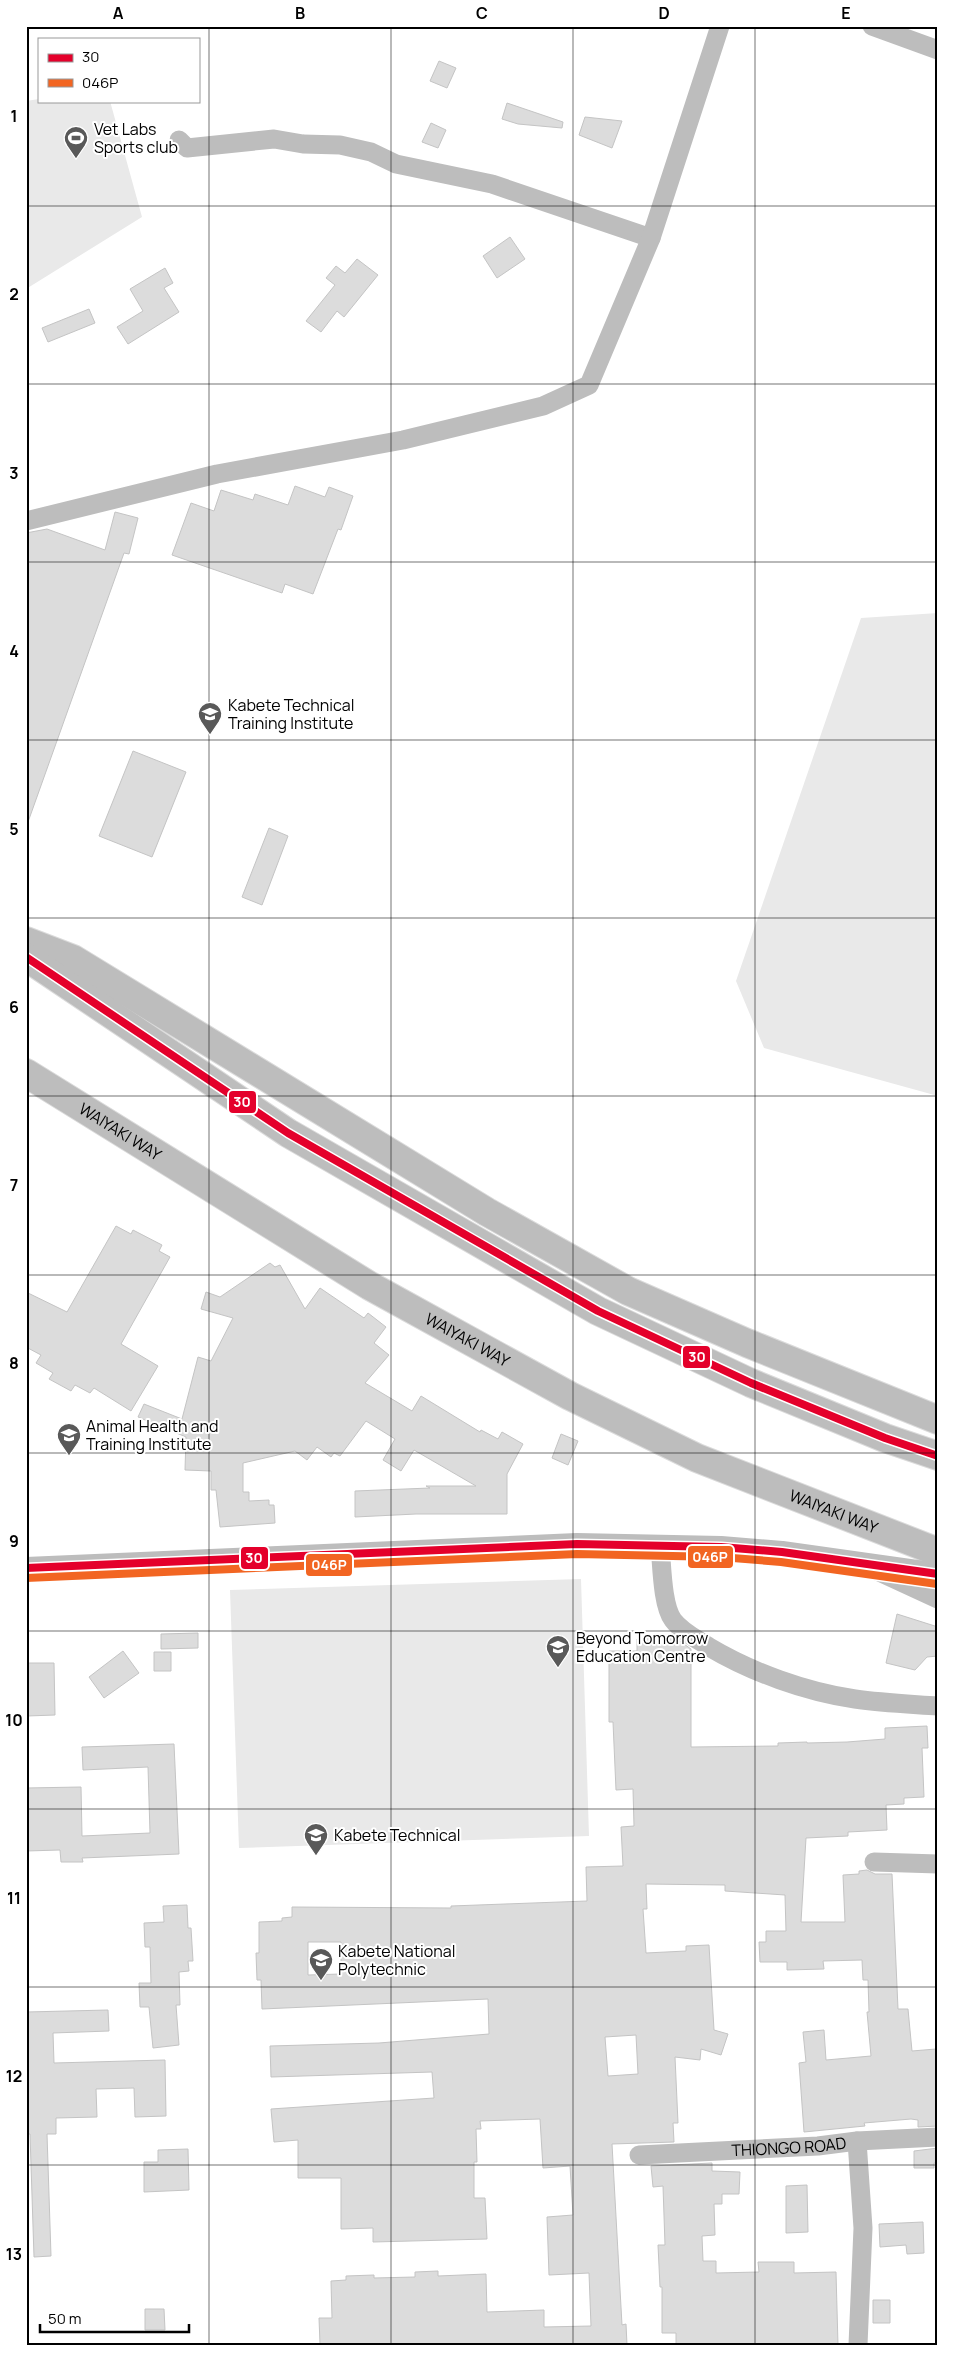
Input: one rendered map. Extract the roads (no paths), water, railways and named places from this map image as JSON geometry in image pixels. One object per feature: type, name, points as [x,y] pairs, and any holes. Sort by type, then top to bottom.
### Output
[{"type":"highway","points":[[26,941],[73,959],[488,1212],[628,1291],[747,1343],[938,1420]]},
{"type":"highway","points":[[26,958],[288,1133],[598,1312],[751,1383],[885,1438],[938,1456]]},
{"type":"highway","name":"WAIYAKI WAY","points":[[26,1073],[370,1286],[570,1396],[697,1458],[938,1552]]},
{"type":"street","points":[[26,522],[217,474],[404,440],[543,406],[589,385],[651,238],[720,26]]},
{"type":"street","points":[[872,26],[938,50]]},
{"type":"street","points":[[178,140],[186,148],[274,139],[290,140],[304,144],[340,145],[370,152],[396,164],[492,184],[651,238]]},
{"type":"street","points":[[26,1568],[567,1544],[721,1547],[782,1552],[938,1574]]},
{"type":"street","points":[[660,1546],[667,1607],[672,1620],[688,1634],[715,1651],[745,1667],[822,1693],[855,1699],[938,1706]]},
{"type":"street","points":[[859,1563],[938,1598]]},
{"type":"street","points":[[874,1862],[938,1864]]},
{"type":"street","name":"THIONGO ROAD","points":[[639,2156],[938,2137]]},
{"type":"street","points":[[857,2141],[863,2228],[858,2345]]},
{"type":"place","name":"Vet Labs Sports club","points":[[76,159]]},
{"type":"place","name":"Kabete Technical Training Institute","points":[[210,735]]},
{"type":"place","name":"Animal Health and Training Institute","points":[[69,1456]]},
{"type":"place","name":"Beyond Tomorrow Education Centre","points":[[558,1668]]},
{"type":"place","name":"Kabete Technical","points":[[316,1856]]},
{"type":"place","name":"Kabete National Polytechnic","points":[[321,1981]]}]
